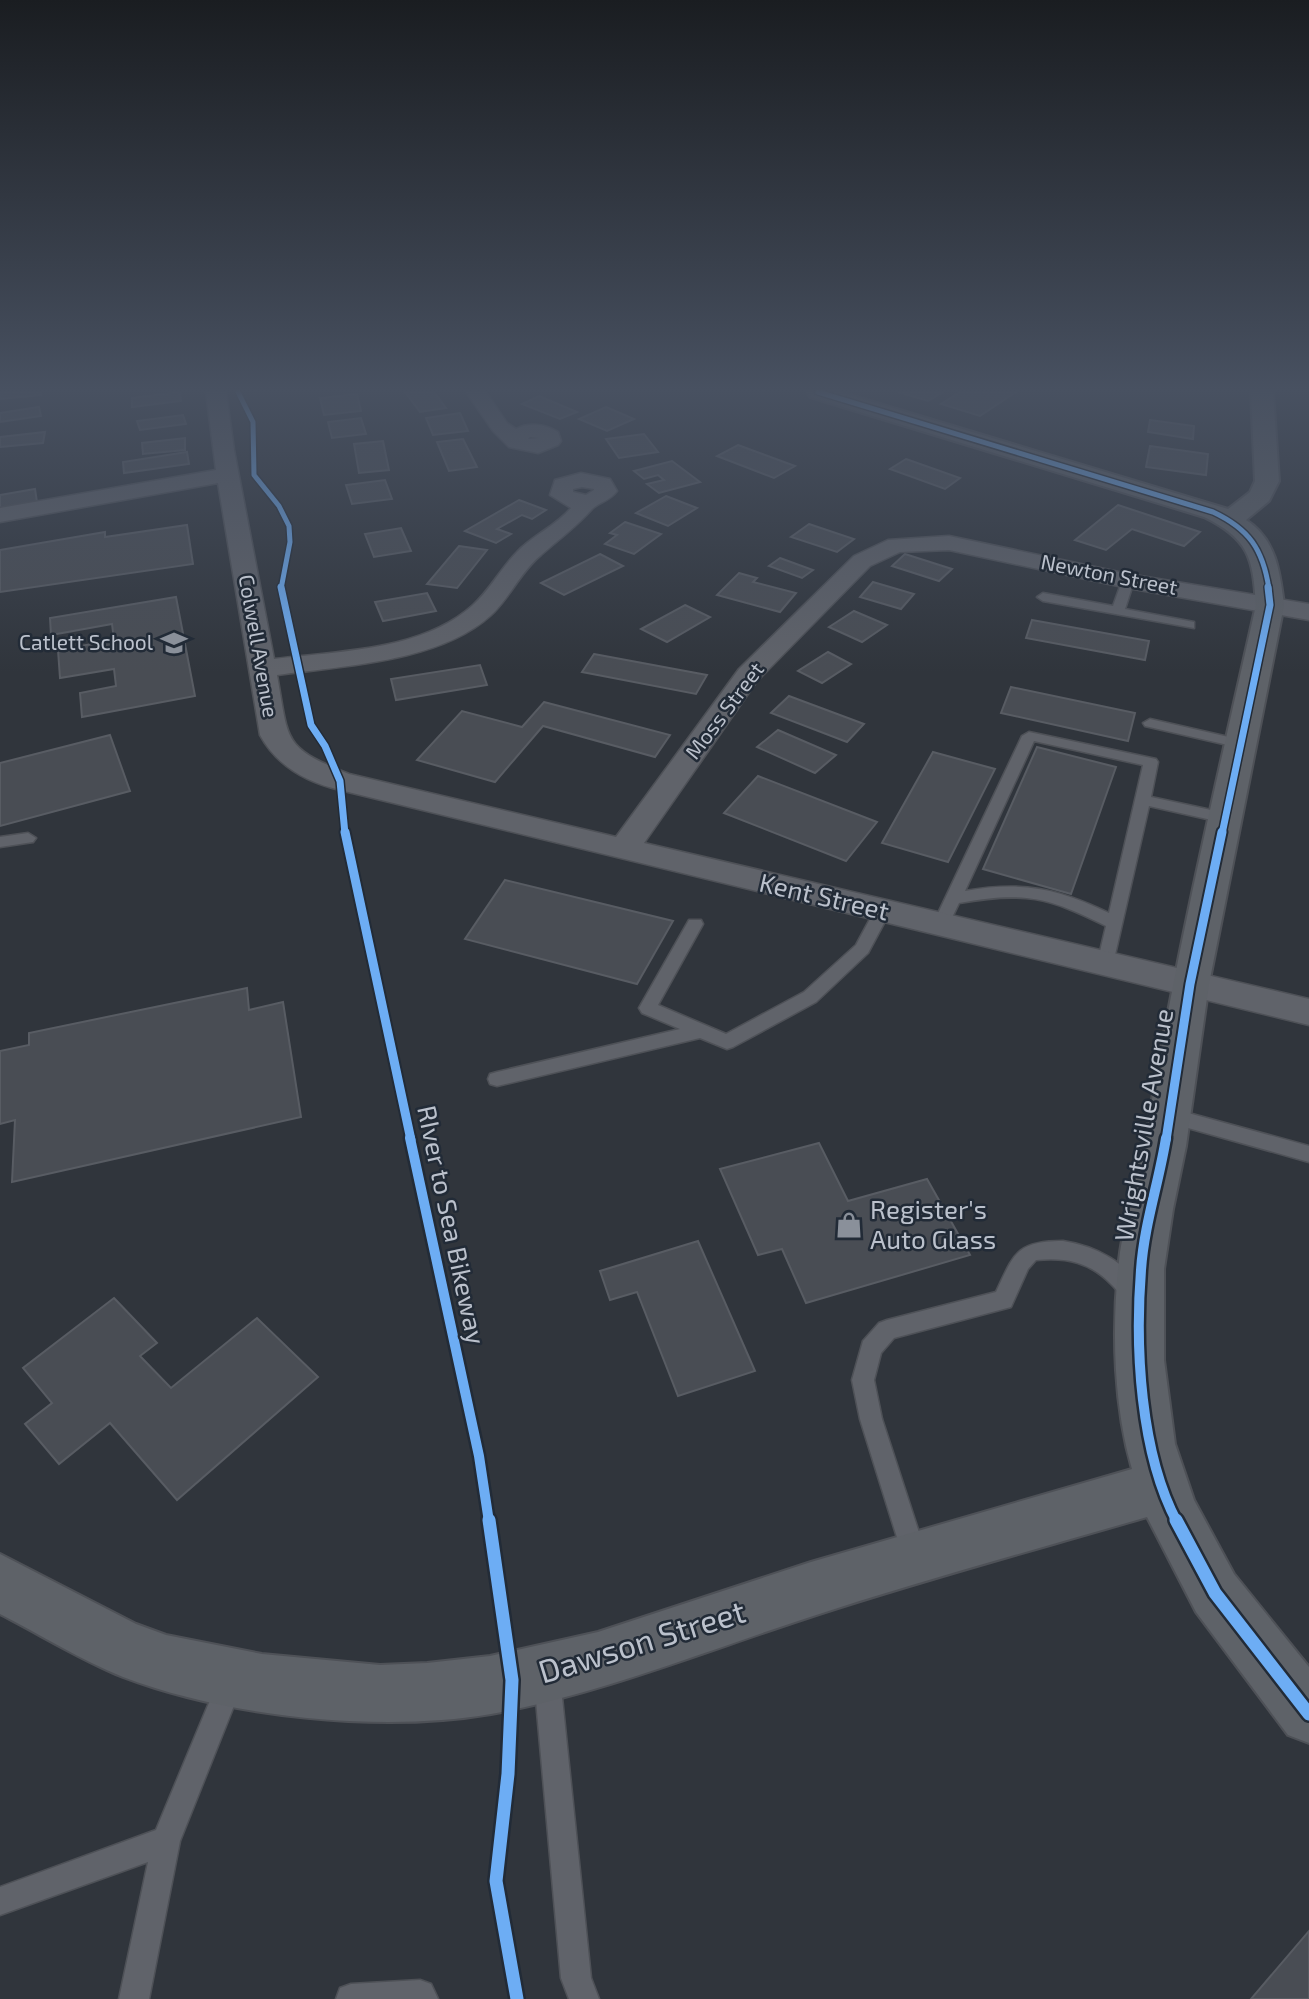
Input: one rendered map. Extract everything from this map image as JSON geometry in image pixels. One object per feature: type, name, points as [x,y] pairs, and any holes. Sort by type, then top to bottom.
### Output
[{"type":"street","points":[[0,515],[169,485]]},
{"type":"street","name":"Colwell Avenue","points":[[229,485],[274,735],[280,749],[302,764],[340,781]]},
{"type":"street","points":[[1118,485],[1230,520],[1260,496],[1265,485]]},
{"type":"street","points":[[262,669],[410,645],[461,626],[484,608],[521,561],[576,516],[585,501]]},
{"type":"street","name":"Wrightsville Avenue","points":[[1230,520],[1250,535],[1263,553],[1270,606],[1190,984],[1170,1116],[1141,1269],[1140,1360],[1150,1444],[1171,1511],[1215,1593],[1309,1714]]},
{"type":"street","name":"Newton Street","points":[[909,542],[949,543],[1128,581],[1309,612]]},
{"type":"street","name":"Moss Street","points":[[624,848],[748,676],[862,561],[880,550],[909,542]]},
{"type":"street","name":"Kent Street","points":[[340,781],[883,911],[948,911],[1106,964],[1309,1012]]},
{"type":"street","name":"Dawson Street","points":[[0,1581],[14,1592],[125,1649],[166,1663],[262,1683],[380,1694],[490,1685],[598,1660],[811,1589],[1164,1486]]},
{"type":"lane","points":[[1118,611],[1128,581]]},
{"type":"lane","points":[[1043,597],[1189,625]]},
{"type":"lane","points":[[1150,723],[1241,744]]},
{"type":"lane","points":[[948,911],[1029,736],[1151,762],[1145,800],[1106,964]]},
{"type":"lane","points":[[1145,800],[1225,818]]},
{"type":"lane","points":[[0,842],[28,838]]},
{"type":"lane","points":[[948,911],[1000,889],[1031,888],[1069,900],[1115,923]]},
{"type":"lane","points":[[695,924],[648,1008],[727,1042],[810,997],[862,949],[883,911]]},
{"type":"lane","points":[[497,1079],[701,1031]]},
{"type":"lane","points":[[1170,1116],[1309,1154]]},
{"type":"lane","points":[[915,1559],[871,1419],[863,1380],[871,1348],[887,1331],[1003,1300],[1020,1263],[1031,1252],[1043,1250],[1080,1251],[1113,1269],[1140,1304]]},
{"type":"lane","points":[[547,1671],[576,1978],[584,1999]]},
{"type":"lane","points":[[134,1999],[166,1841],[232,1677]]},
{"type":"lane","points":[[0,1901],[166,1841]]},
{"type":"lane","points":[[351,1999],[420,1995],[423,1999]]},
{"type":"building","points":[[346,485],[387,485],[392,499],[352,504]]},
{"type":"building","points":[[649,485],[688,485],[659,493]]},
{"type":"building","points":[[35,489],[37,502],[0,508],[0,495]]},
{"type":"building","points":[[666,496],[697,508],[668,526],[636,513]]},
{"type":"building","points":[[519,500],[546,510],[532,519],[522,515],[497,529],[511,534],[496,543],[465,531]]},
{"type":"building","points":[[1118,505],[1200,532],[1184,546],[1132,529],[1106,550],[1075,540]]},
{"type":"building","points":[[625,522],[661,534],[634,554],[605,544],[617,535],[610,533]]},
{"type":"building","points":[[809,524],[854,539],[837,552],[791,537]]},
{"type":"building","points":[[187,525],[193,564],[0,592],[0,550],[105,532],[105,537]]},
{"type":"building","points":[[401,528],[411,551],[374,557],[365,534]]},
{"type":"building","points":[[459,546],[487,550],[457,588],[427,584]]},
{"type":"building","points":[[600,554],[623,566],[564,595],[541,583]]},
{"type":"building","points":[[905,554],[952,569],[939,581],[892,566]]},
{"type":"building","points":[[780,558],[813,570],[802,578],[769,566]]},
{"type":"building","points":[[739,573],[757,578],[753,582],[796,593],[780,612],[717,595]]},
{"type":"building","points":[[873,582],[914,594],[901,609],[860,597]]},
{"type":"building","points":[[427,593],[436,611],[383,621],[375,602]]},
{"type":"building","points":[[176,597],[195,696],[82,717],[80,693],[116,686],[114,669],[60,678],[58,650],[114,640],[112,624],[51,635],[50,618]]},
{"type":"building","points":[[685,605],[710,617],[667,642],[641,629]]},
{"type":"building","points":[[854,611],[887,625],[862,642],[829,627]]},
{"type":"building","points":[[1032,620],[1149,641],[1145,660],[1026,638]]},
{"type":"building","points":[[828,652],[851,664],[822,683],[798,671]]},
{"type":"building","points":[[594,654],[707,675],[696,694],[582,672]]},
{"type":"building","points":[[480,665],[487,685],[396,700],[391,679]]},
{"type":"building","points":[[1011,687],[1135,713],[1128,741],[1001,713]]},
{"type":"building","points":[[789,696],[864,724],[847,742],[771,713]]},
{"type":"building","points":[[544,702],[670,735],[655,757],[543,726],[495,782],[417,760],[462,711],[522,727]]},
{"type":"building","points":[[778,730],[836,755],[815,773],[757,747]]},
{"type":"building","points":[[110,735],[130,791],[0,826],[0,763]]},
{"type":"building","points":[[1037,747],[1116,767],[1071,894],[983,869]]},
{"type":"building","points":[[933,752],[995,769],[948,862],[882,843]]},
{"type":"building","points":[[758,776],[877,822],[846,861],[724,813]]},
{"type":"building","points":[[505,880],[673,921],[637,984],[465,939]]},
{"type":"building","points":[[247,988],[249,1010],[283,1002],[301,1117],[12,1182],[15,1120],[0,1124],[0,1051],[29,1045],[29,1033]]},
{"type":"building","name":"Register's Auto Glass","points":[[819,1143],[848,1201],[927,1179],[970,1255],[806,1303],[782,1249],[758,1255],[720,1169]]},
{"type":"building","points":[[698,1241],[755,1371],[678,1396],[637,1292],[610,1300],[600,1271]]},
{"type":"building","points":[[114,1298],[157,1343],[140,1356],[171,1388],[257,1318],[318,1377],[177,1500],[110,1423],[59,1464],[25,1424],[52,1403],[23,1368]]},
{"type":"building","points":[[1309,1931],[1309,1999],[1251,1999]]},
{"type":"cycle path","name":"RIver to Sea Bikeway","points":[[262,485],[279,506],[289,526],[290,542],[281,593],[311,725],[325,746],[340,781],[345,834],[479,1456],[512,1680],[508,1774],[496,1881],[517,1999]]},
{"type":"cycle path","points":[[1125,485],[1213,512],[1229,520],[1252,537],[1266,572],[1270,605],[1190,984],[1165,1146],[1141,1269],[1140,1360],[1150,1444],[1171,1511],[1215,1593],[1309,1714]]},
{"type":"place","name":"Catlett School","points":[[174,643]]},
{"type":"place","name":"Register's Auto Glass","points":[[849,1225]]}]
